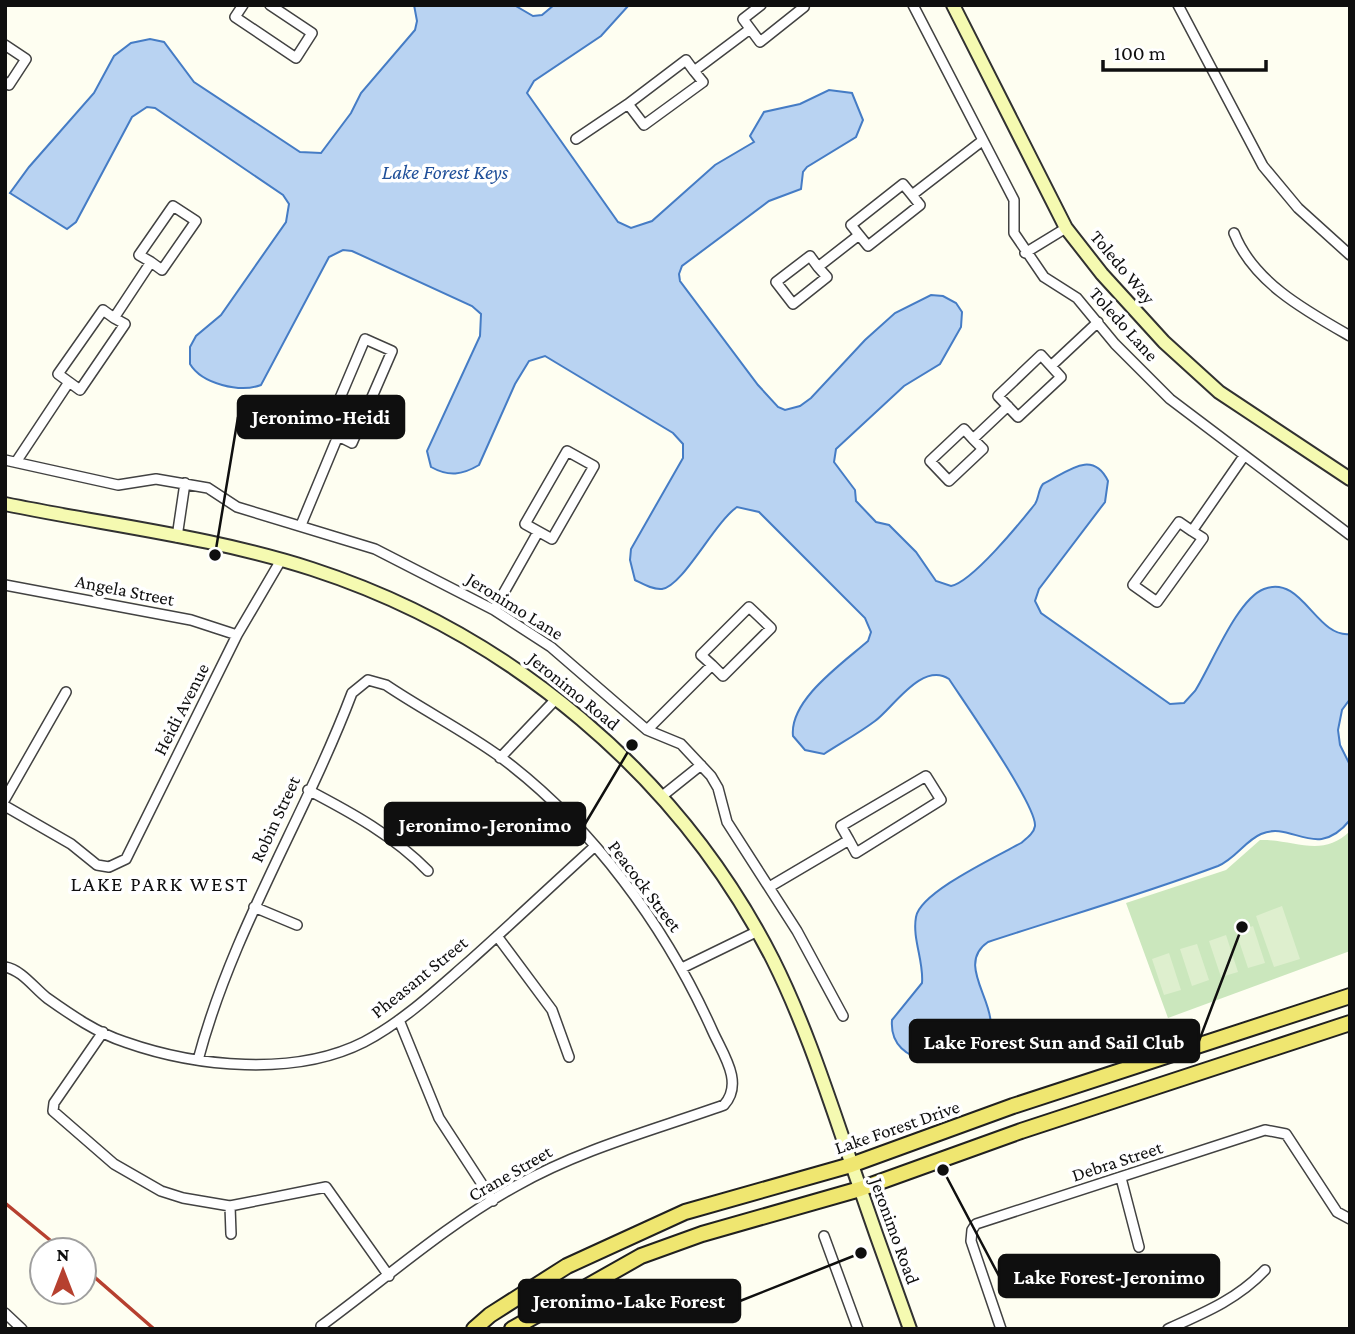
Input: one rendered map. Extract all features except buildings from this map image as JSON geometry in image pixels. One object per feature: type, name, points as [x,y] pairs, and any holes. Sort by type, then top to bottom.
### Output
[{"type":"main road","name":"Toledo Way","points":[[953,5],[1066,228],[1136,314],[1190,368],[1255,419],[1350,479]]},
{"type":"main road","name":"Jeronimo Road","points":[[5,504],[281,560],[360,586],[419,613],[502,659],[556,699],[599,736],[661,797],[710,857],[758,931],[812,1046],[909,1329]]},
{"type":"main road","name":"Lake Forest Drive","points":[[474,1329],[490,1315],[567,1266],[685,1212],[851,1165],[1013,1106],[1350,996]]},
{"type":"main road","points":[[513,1329],[641,1256],[702,1234],[860,1189],[1021,1131],[1350,1023]]},
{"type":"street","points":[[243,5],[235,17],[296,58],[313,33],[270,5]]},
{"type":"street","points":[[761,5],[743,19],[760,42],[804,8],[803,5]]},
{"type":"street","name":"Toledo Lane","points":[[913,5],[1014,200],[1014,233],[1025,253],[1044,276],[1077,298],[1170,399],[1350,535]]},
{"type":"street","points":[[1178,5],[1263,166],[1298,208],[1350,255]]},
{"type":"street","points":[[694,71],[750,29]]},
{"type":"street","points":[[5,45],[26,59],[9,85],[5,82]]},
{"type":"street","points":[[576,139],[686,60],[703,82],[644,125],[628,103]]},
{"type":"street","points":[[912,195],[982,141]]},
{"type":"street","points":[[903,184],[912,195],[920,205],[868,246],[851,225],[903,184]]},
{"type":"street","points":[[173,206],[196,221],[162,270],[151,262],[139,255],[173,206]]},
{"type":"street","points":[[1025,253],[1066,228]]},
{"type":"street","points":[[1234,233],[1240,248],[1259,272],[1305,309],[1350,336]]},
{"type":"street","points":[[818,267],[859,235]]},
{"type":"street","points":[[810,256],[818,267],[827,277],[793,304],[776,282],[810,256]]},
{"type":"street","points":[[114,318],[151,262]]},
{"type":"street","points":[[103,310],[125,324],[80,390],[69,382],[58,374],[103,310]]},
{"type":"street","points":[[1051,366],[1098,322]]},
{"type":"street","points":[[365,339],[392,351],[352,443],[338,436],[326,431],[365,339]]},
{"type":"street","points":[[1041,355],[1051,366],[1061,377],[1018,417],[998,396],[1041,355]]},
{"type":"street","points":[[16,462],[69,382]]},
{"type":"street","points":[[973,439],[1008,406]]},
{"type":"street","points":[[964,429],[973,439],[983,449],[949,481],[930,461],[964,429]]},
{"type":"street","points":[[301,525],[338,436]]},
{"type":"street","points":[[567,451],[594,466],[552,539],[538,532],[525,524],[567,451]]},
{"type":"street","points":[[1192,531],[1244,456]]},
{"type":"street","name":"Jeronimo Lane","points":[[5,460],[118,485],[156,479],[208,488],[237,507],[375,548],[494,610],[551,647],[647,730],[681,744],[701,765],[718,788],[727,822],[771,886],[844,1016]]},
{"type":"street","points":[[177,537],[185,483]]},
{"type":"street","points":[[1179,522],[1192,531],[1203,538],[1157,602],[1133,585],[1179,522]]},
{"type":"street","points":[[494,610],[538,532]]},
{"type":"street","name":"Heidi Avenue","points":[[5,806],[71,844],[89,860],[109,867],[126,859],[237,635],[281,560]]},
{"type":"street","name":"Angela Street","points":[[5,585],[191,620],[237,635]]},
{"type":"street","points":[[749,607],[771,628],[723,676],[712,665],[701,655],[749,607]]},
{"type":"street","points":[[647,730],[712,665]]},
{"type":"street","name":"Peacock Street","points":[[368,680],[386,685],[500,758],[564,814],[594,847],[638,901],[682,968],[729,1068],[733,1089]]},
{"type":"street","name":"Robin Street","points":[[198,1060],[212,1007],[254,907],[352,693],[368,680]]},
{"type":"street","points":[[5,799],[66,692]]},
{"type":"street","points":[[500,758],[556,699]]},
{"type":"street","points":[[661,797],[701,765]]},
{"type":"street","points":[[926,776],[941,800],[856,853],[849,840],[841,826],[926,776]]},
{"type":"street","points":[[308,790],[354,814],[407,850],[428,871]]},
{"type":"street","points":[[771,886],[849,840]]},
{"type":"street","name":"Pheasant Street","points":[[5,967],[20,974],[74,1016],[127,1043],[198,1060],[258,1065],[310,1058],[362,1043],[399,1020],[497,936],[594,847]]},
{"type":"street","points":[[254,907],[297,925]]},
{"type":"street","points":[[682,968],[758,931]]},
{"type":"street","points":[[497,936],[552,1010],[569,1057]]},
{"type":"street","points":[[399,1020],[439,1118],[494,1201]]},
{"type":"street","points":[[103,1032],[57,1098],[53,1111],[114,1164],[140,1181],[183,1198],[230,1206],[326,1187],[389,1276]]},
{"type":"street","name":"Crane Street","points":[[321,1326],[440,1236],[515,1186],[610,1142],[724,1105],[733,1089]]},
{"type":"street","name":"Debra Street","points":[[1001,1329],[971,1241],[972,1230],[976,1224],[1265,1130],[1286,1133],[1337,1212],[1350,1219]]},
{"type":"street","points":[[1121,1178],[1139,1247]]},
{"type":"street","points":[[230,1206],[231,1234]]},
{"type":"street","points":[[824,1236],[858,1329]]},
{"type":"street","points":[[1168,1329],[1231,1300],[1249,1287],[1265,1270]]},
{"type":"street","points":[[5,1313],[22,1329]]},
{"type":"green space","points":[[1350,831],[1350,951],[1168,1018],[1126,903],[1226,870],[1260,840],[1318,846],[1329,844]]},
{"type":"green space","points":[[1282,906],[1300,959],[1274,967],[1256,916]]},
{"type":"green space","points":[[1253,926],[1265,963],[1248,968],[1236,932]]},
{"type":"green space","points":[[1226,935],[1238,972],[1221,977],[1209,941]]},
{"type":"green space","points":[[1197,944],[1209,980],[1192,986],[1180,949]]},
{"type":"green space","points":[[1169,953],[1181,990],[1164,995],[1152,959]]},
{"type":"water","name":"Lake Forest Keys","points":[[414,5],[514,5],[533,16],[542,15],[554,5],[629,5],[601,36],[534,81],[527,93],[618,222],[631,228],[652,221],[715,165],[754,142],[750,136],[764,112],[800,104],[829,90],[852,93],[863,120],[856,137],[807,167],[803,172],[801,189],[769,201],[682,266],[680,281],[758,385],[778,407],[785,410],[800,406],[811,398],[865,340],[895,313],[931,295],[943,296],[956,303],[962,312],[961,327],[940,364],[904,386],[836,449],[834,462],[855,490],[856,501],[876,522],[889,525],[916,552],[936,581],[951,586],[971,574],[1007,537],[1035,504],[1043,484],[1078,466],[1094,466],[1102,471],[1108,481],[1105,502],[1039,589],[1035,601],[1041,613],[1170,704],[1184,703],[1195,691],[1225,634],[1254,595],[1264,589],[1277,587],[1289,590],[1328,627],[1338,633],[1350,634],[1350,699],[1342,710],[1338,730],[1340,745],[1350,765],[1350,820],[1338,832],[1326,838],[1304,838],[1272,831],[1261,834],[1218,866],[988,942],[978,952],[975,964],[990,1016],[990,1029],[985,1041],[974,1051],[944,1060],[913,1056],[901,1048],[894,1036],[892,1020],[922,983],[915,925],[921,907],[945,886],[1021,843],[1032,833],[1035,826],[1025,798],[1013,777],[949,679],[939,675],[918,681],[875,721],[824,754],[805,750],[793,736],[794,722],[808,696],[832,671],[868,641],[871,632],[865,618],[759,512],[737,507],[670,585],[655,589],[635,580],[630,560],[631,549],[683,458],[683,444],[673,433],[545,356],[529,361],[515,384],[479,465],[455,474],[431,467],[427,451],[480,336],[481,314],[472,306],[352,251],[343,250],[329,257],[261,385],[232,387],[203,377],[190,364],[190,347],[196,336],[221,315],[286,222],[289,204],[283,195],[155,108],[147,107],[132,117],[76,222],[67,229],[10,193],[29,167],[94,93],[114,56],[131,43],[150,39],[164,42],[194,82],[300,152],[321,153],[351,113],[361,93],[415,30],[417,21]]},
{"type":"railway","points":[[5,1203],[45,1236]]},
{"type":"railway","points":[[98,1280],[154,1329]]},
{"type":"place","name":"Jeronimo-Heidi","points":[[215,555]]},
{"type":"place","name":"Jeronimo-Jeronimo","points":[[632,745]]},
{"type":"place","name":"Lake Forest Sun and Sail Club","points":[[1242,927]]},
{"type":"place","name":"Lake Forest-Jeronimo","points":[[943,1170]]},
{"type":"place","name":"Jeronimo-Lake Forest","points":[[861,1253]]},
{"type":"district","name":"LAKE PARK WEST","points":[[160,884]]}]
